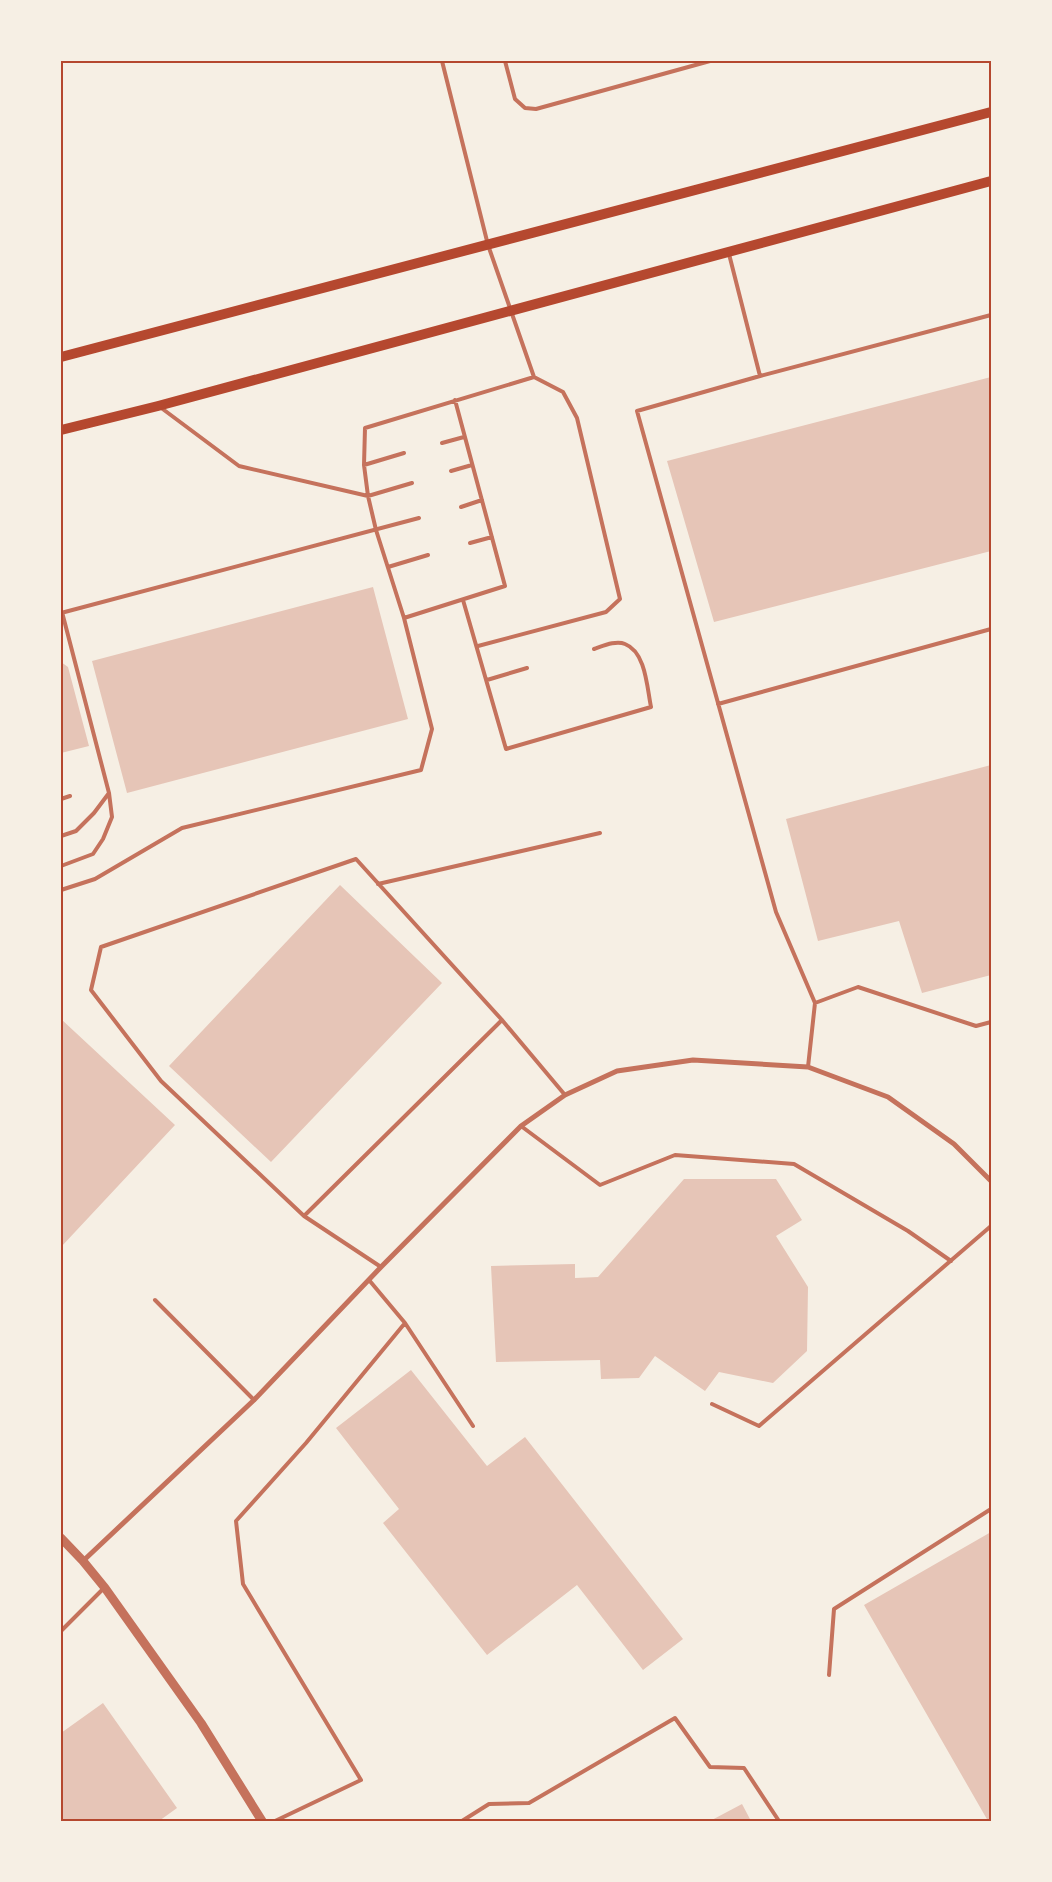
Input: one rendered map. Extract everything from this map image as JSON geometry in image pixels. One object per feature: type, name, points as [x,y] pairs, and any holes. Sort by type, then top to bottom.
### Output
[{"type":"main road","points":[[61,357],[991,112]]},
{"type":"main road","points":[[61,430],[158,406],[991,181]]},
{"type":"street","points":[[83,1561],[254,1400],[381,1267],[521,1126],[566,1095],[617,1071],[693,1060],[808,1067],[888,1096],[954,1144],[991,1181]]},
{"type":"street","points":[[61,1538],[105,1588],[201,1723],[262,1821]]},
{"type":"lane","points":[[442,61],[488,245],[534,378]]},
{"type":"lane","points":[[505,61],[515,99],[525,108],[536,109],[710,61]]},
{"type":"lane","points":[[729,252],[760,376]]},
{"type":"lane","points":[[808,1067],[815,1003],[776,912],[636,411],[991,315]]},
{"type":"lane","points":[[61,890],[95,878],[182,828],[421,770],[432,729],[404,618],[376,530],[368,496],[364,464],[365,428],[454,400],[534,378],[563,392],[577,418],[620,599],[606,612],[478,646]]},
{"type":"lane","points":[[404,618],[505,586],[454,400]]},
{"type":"lane","points":[[158,406],[239,466],[368,496],[412,483]]},
{"type":"lane","points":[[442,443],[464,437]]},
{"type":"lane","points":[[364,464],[404,453]]},
{"type":"lane","points":[[451,472],[472,465]]},
{"type":"lane","points":[[461,507],[482,500]]},
{"type":"lane","points":[[61,866],[93,854],[103,839],[112,817],[109,793],[62,612],[419,518]]},
{"type":"lane","points":[[470,543],[492,537]]},
{"type":"lane","points":[[388,567],[428,555]]},
{"type":"lane","points":[[463,600],[478,646],[506,749],[651,707],[641,658],[625,644],[615,643],[594,649]]},
{"type":"lane","points":[[718,704],[991,629]]},
{"type":"lane","points":[[487,680],[527,668]]},
{"type":"lane","points":[[61,836],[76,831],[94,813],[109,793]]},
{"type":"lane","points":[[61,798],[70,796]]},
{"type":"lane","points":[[378,884],[600,833]]},
{"type":"lane","points":[[381,1267],[304,1216],[161,1081],[91,990],[101,947],[356,859],[502,1020],[566,1095]]},
{"type":"lane","points":[[815,1003],[858,987],[976,1026],[991,1022]]},
{"type":"lane","points":[[304,1216],[502,1020]]},
{"type":"lane","points":[[521,1126],[600,1185],[675,1155],[794,1164],[908,1231],[951,1261]]},
{"type":"lane","points":[[712,1404],[760,1426],[991,1226]]},
{"type":"lane","points":[[369,1280],[405,1323],[473,1426]]},
{"type":"lane","points":[[155,1300],[254,1400]]},
{"type":"lane","points":[[275,1821],[361,1780],[243,1584],[236,1521],[306,1443],[405,1323]]},
{"type":"lane","points":[[830,1675],[834,1609],[991,1509]]},
{"type":"lane","points":[[61,1631],[105,1588]]},
{"type":"lane","points":[[462,1821],[489,1804],[529,1803],[675,1718],[710,1767],[744,1768],[779,1821]]},
{"type":"building","points":[[991,377],[991,551],[714,622],[667,461]]},
{"type":"building","points":[[373,587],[408,719],[127,793],[92,661]]},
{"type":"building","points":[[61,662],[68,667],[89,746],[61,753]]},
{"type":"building","points":[[991,765],[991,975],[922,993],[899,921],[818,941],[786,819]]},
{"type":"building","points":[[340,885],[442,983],[271,1162],[169,1066]]},
{"type":"building","points":[[61,1019],[175,1125],[61,1247]]},
{"type":"building","points":[[684,1179],[776,1179],[802,1220],[776,1236],[808,1287],[807,1351],[773,1383],[719,1372],[705,1391],[655,1356],[639,1378],[601,1379],[600,1360],[496,1362],[491,1266],[575,1264],[575,1278],[598,1277]]},
{"type":"building","points":[[411,1370],[487,1466],[525,1437],[683,1639],[643,1670],[577,1585],[487,1655],[383,1523],[399,1509],[336,1428]]},
{"type":"building","points":[[991,1532],[991,1821],[988,1821],[864,1605]]},
{"type":"building","points":[[103,1703],[177,1808],[159,1821],[61,1821],[61,1733]]},
{"type":"building","points":[[742,1804],[751,1821],[710,1821]]}]
